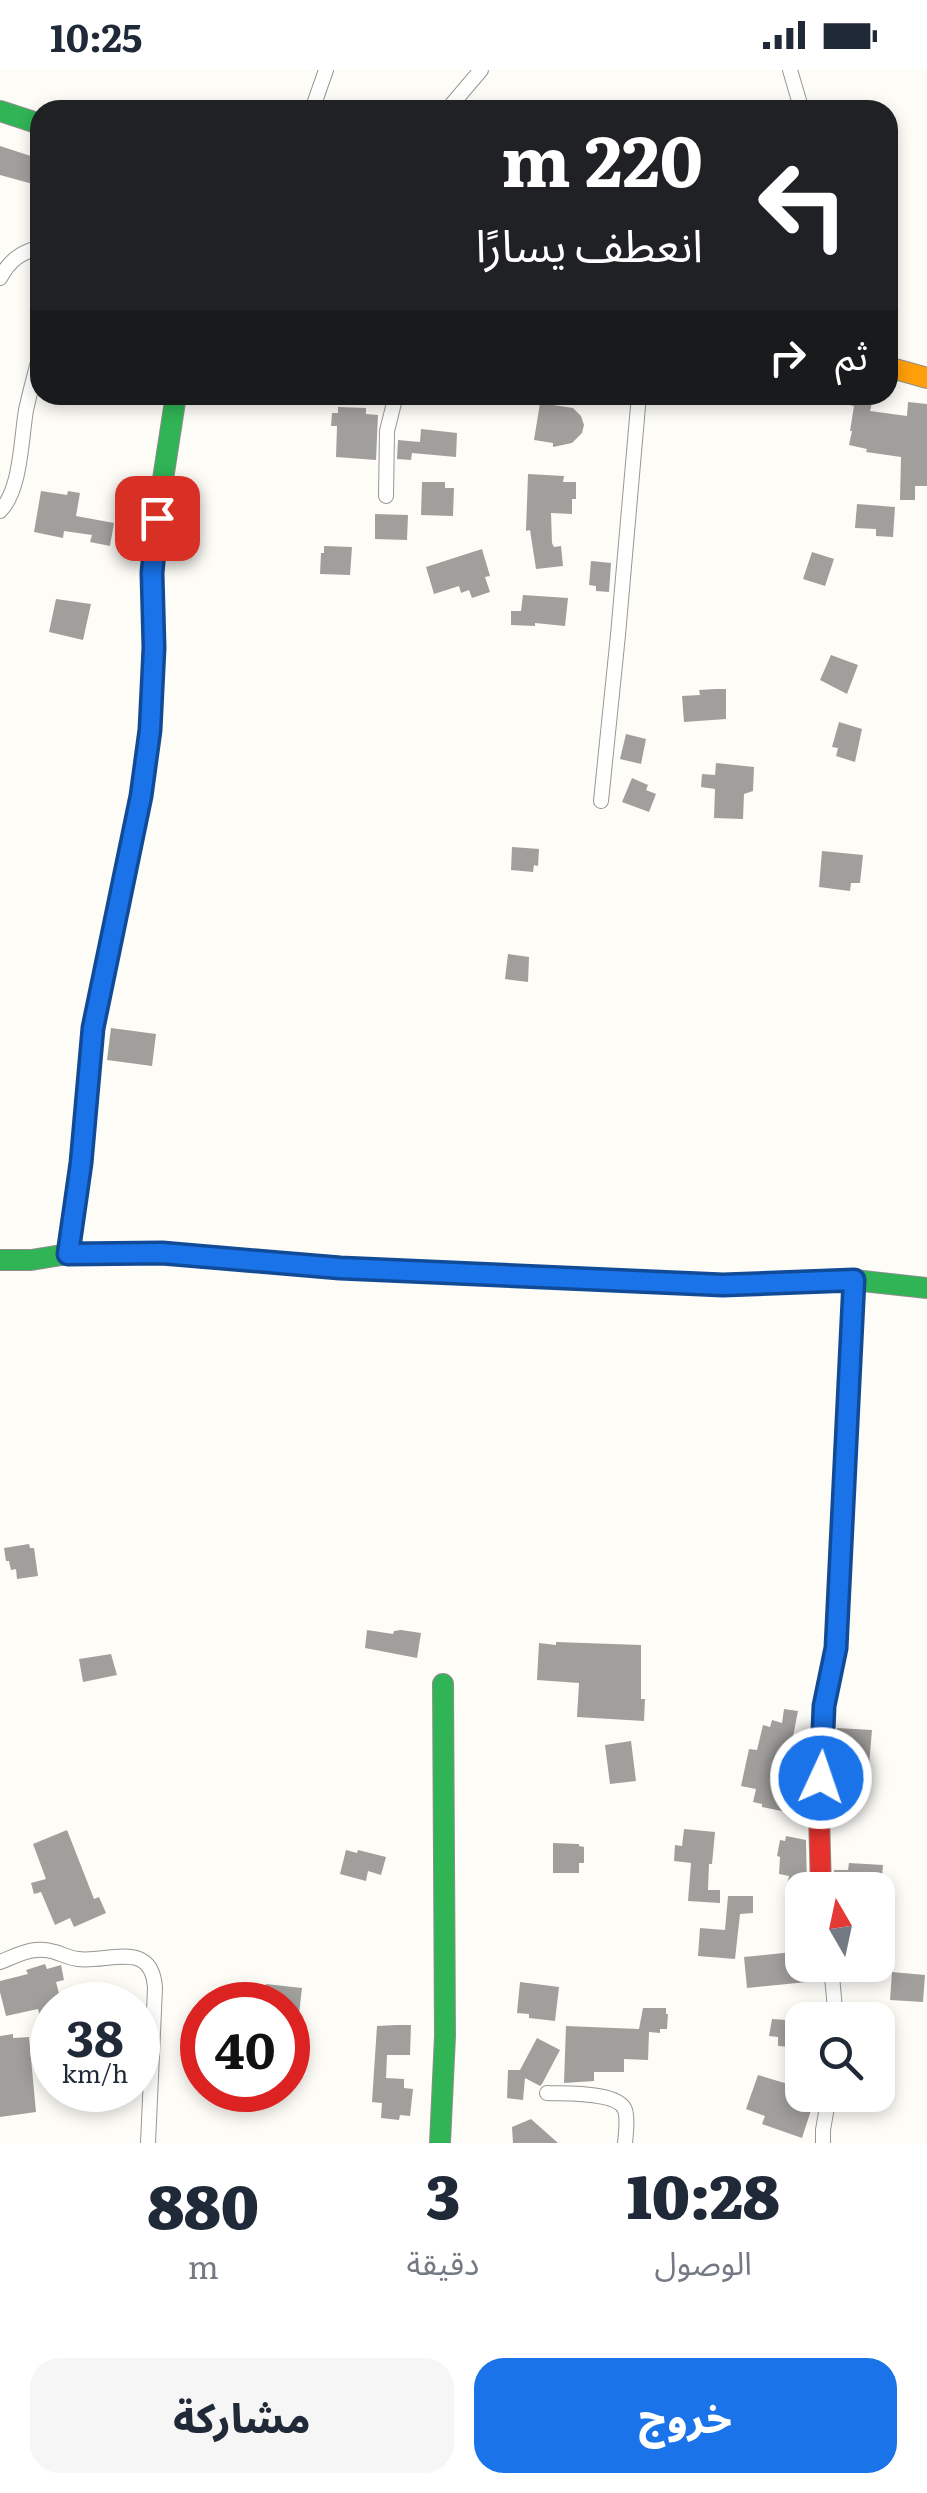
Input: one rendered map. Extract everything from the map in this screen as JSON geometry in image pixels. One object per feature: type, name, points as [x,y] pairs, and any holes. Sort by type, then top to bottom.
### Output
[{"type":"street","points":[[316,100],[326,70]]},
{"type":"street","points":[[455,100],[481,70]]},
{"type":"street","points":[[790,70],[799,100]]},
{"type":"street","points":[[0,111],[30,121]]},
{"type":"street","points":[[0,278],[6,266],[20,253],[30,250]]},
{"type":"street","points":[[898,370],[927,378]]},
{"type":"street","points":[[0,511],[14,488],[30,397]]},
{"type":"street","points":[[68,1254],[93,1028],[141,796],[150,730],[152,573],[174,405]]},
{"type":"street","points":[[386,496],[387,431],[394,405]]},
{"type":"street","points":[[601,801],[638,405]]},
{"type":"street","points":[[0,1260],[68,1254],[162,1253],[340,1268],[723,1285],[854,1280],[927,1288]]},
{"type":"street","points":[[821,1872],[824,1706],[836,1648],[854,1280]]},
{"type":"street","points":[[440,2143],[445,2036],[443,1684]]},
{"type":"street","points":[[0,1962],[38,1949],[80,1960],[123,1956],[141,1960],[152,1971],[155,1988],[148,2143]]},
{"type":"street","points":[[546,2093],[606,2097],[621,2103],[625,2109],[626,2143]]},
{"type":"street","points":[[823,2143],[826,2112]]},
{"type":"building","points":[[0,146],[30,156],[30,183],[0,175]]},
{"type":"building","points":[[908,402],[927,404],[927,486],[915,486],[915,500],[900,500],[901,457],[849,445],[854,406],[850,405],[872,405],[870,411],[907,416]]},
{"type":"building","points":[[540,405],[573,408],[581,416],[582,433],[572,443],[553,447],[553,443],[534,440]]},
{"type":"building","points":[[338,407],[366,408],[366,414],[378,415],[376,460],[336,457],[337,426],[331,426],[332,413],[338,413]]},
{"type":"building","points":[[421,429],[457,433],[456,457],[412,453],[411,460],[397,459],[398,440],[420,442]]},
{"type":"building","points":[[528,474],[564,476],[563,482],[576,482],[572,514],[551,513],[552,543],[554,547],[561,546],[563,566],[536,569],[530,530],[526,531]]},
{"type":"building","points":[[422,482],[445,482],[445,488],[454,488],[453,516],[421,515]]},
{"type":"building","points":[[41,491],[80,493],[76,516],[114,523],[110,546],[90,542],[92,535],[64,531],[63,538],[34,532]]},
{"type":"building","points":[[857,504],[895,507],[893,537],[876,536],[876,529],[855,528]]},
{"type":"building","points":[[375,514],[408,515],[407,540],[375,539]]},
{"type":"building","points":[[324,546],[352,547],[350,575],[320,574]]},
{"type":"building","points":[[482,549],[490,592],[472,598],[469,590],[461,593],[459,586],[434,594],[426,567]]},
{"type":"building","points":[[812,552],[834,559],[825,586],[803,579]]},
{"type":"building","points":[[591,561],[611,563],[609,592],[596,591],[596,586],[589,585]]},
{"type":"building","points":[[523,595],[568,598],[565,626],[511,625],[511,611],[521,611]]},
{"type":"building","points":[[56,599],[91,604],[83,640],[49,632]]},
{"type":"building","points":[[831,655],[858,665],[847,694],[820,680]]},
{"type":"building","points":[[726,689],[726,719],[684,722],[682,696],[700,695],[699,690]]},
{"type":"building","points":[[839,722],[862,729],[855,762],[836,756],[838,748],[832,747]]},
{"type":"building","points":[[626,734],[646,739],[641,764],[620,759]]},
{"type":"building","points":[[716,763],[754,767],[753,791],[744,794],[743,819],[714,818],[715,789],[701,787],[702,774],[715,775]]},
{"type":"building","points":[[632,778],[648,785],[646,790],[656,794],[649,812],[622,802]]},
{"type":"building","points":[[512,847],[539,849],[538,866],[534,865],[533,872],[511,870]]},
{"type":"building","points":[[822,851],[863,855],[860,883],[851,883],[850,891],[819,887]]},
{"type":"building","points":[[508,954],[529,957],[528,982],[505,979]]},
{"type":"building","points":[[111,1028],[156,1034],[152,1066],[107,1060]]},
{"type":"building","points":[[29,1544],[34,1548],[38,1576],[17,1579],[16,1569],[11,1570],[6,1561],[4,1548]]},
{"type":"building","points":[[367,1630],[421,1633],[417,1658],[365,1648]]},
{"type":"building","points":[[539,1643],[641,1645],[644,1721],[577,1717],[579,1683],[537,1680]]},
{"type":"building","points":[[111,1654],[117,1675],[83,1682],[79,1659]]},
{"type":"building","points":[[784,1709],[798,1711],[788,1762],[807,1768],[806,1792],[794,1788],[787,1812],[753,1802],[756,1789],[741,1786],[749,1749],[757,1750],[763,1725],[770,1727],[772,1720],[782,1723]]},
{"type":"building","points":[[837,1728],[872,1730],[869,1765],[835,1762]]},
{"type":"building","points":[[631,1741],[636,1781],[610,1784],[605,1745]]},
{"type":"building","points":[[684,1829],[715,1832],[708,1890],[720,1890],[720,1903],[688,1901],[691,1863],[674,1861],[675,1845],[682,1846]]},
{"type":"building","points":[[67,1830],[94,1899],[99,1897],[106,1913],[74,1927],[70,1918],[55,1925],[41,1892],[34,1894],[31,1883],[46,1879],[33,1844]]},
{"type":"building","points":[[786,1836],[806,1840],[807,1872],[779,1874],[777,1856],[780,1840],[785,1841]]},
{"type":"building","points":[[553,1843],[584,1847],[584,1863],[579,1863],[579,1873],[553,1873]]},
{"type":"building","points":[[346,1850],[386,1857],[381,1875],[368,1871],[366,1881],[340,1874]]},
{"type":"building","points":[[849,1863],[883,1865],[882,1872],[834,1872],[848,1870]]},
{"type":"building","points":[[728,1896],[753,1896],[753,1913],[740,1914],[735,1959],[698,1956],[700,1928],[725,1930]]},
{"type":"building","points":[[785,1953],[785,1982],[807,1982],[747,1988],[744,1957]]},
{"type":"building","points":[[45,1964],[47,1969],[61,1965],[64,1980],[30,1982],[30,2011],[6,2016],[0,1981],[28,1974],[26,1970]]},
{"type":"building","points":[[895,1972],[925,1975],[923,2002],[890,2000]]},
{"type":"building","points":[[520,1982],[559,1987],[555,2021],[517,2013]]},
{"type":"building","points":[[643,2008],[666,2008],[668,2014],[667,2029],[649,2032],[648,2060],[624,2059],[624,2072],[594,2072],[594,2081],[564,2083],[566,2026],[639,2029]]},
{"type":"building","points":[[772,2019],[785,2020],[785,2047],[778,2046],[778,2037],[769,2036]]},
{"type":"building","points":[[411,2025],[410,2055],[387,2055],[386,2078],[404,2079],[404,2088],[413,2089],[410,2116],[400,2115],[399,2120],[381,2118],[382,2103],[372,2102],[377,2026]]},
{"type":"building","points":[[0,2036],[29,2037],[30,2112],[36,2112],[0,2117]]},
{"type":"building","points":[[537,2038],[560,2050],[540,2086],[525,2078],[523,2100],[507,2098],[508,2070],[520,2070]]},
{"type":"building","points":[[758,2075],[785,2083],[785,2112],[810,2112],[802,2138],[762,2124],[765,2116],[746,2109]]},
{"type":"building","points":[[531,2119],[558,2143],[513,2143],[512,2127]]},
{"type":"traffic: fast","points":[[0,111],[30,121]]},
{"type":"traffic: fast","points":[[150,724],[152,573],[174,405]]},
{"type":"traffic: fast","points":[[0,1260],[68,1254],[162,1253],[340,1268],[723,1285],[854,1280],[927,1288]]},
{"type":"traffic: fast","points":[[440,2143],[445,2036],[443,1684]]},
{"type":"traffic: slow","points":[[898,370],[927,378]]},
{"type":"traffic: jam","points":[[68,1254],[93,1028],[141,796],[150,724]]},
{"type":"traffic: jam","points":[[821,1872],[824,1706],[836,1648],[854,1280]]},
{"type":"route","points":[[157,518],[152,573],[150,730],[141,796],[93,1028],[68,1254],[162,1253],[340,1268],[723,1285],[854,1280],[836,1648],[824,1706],[821,1778]]}]
